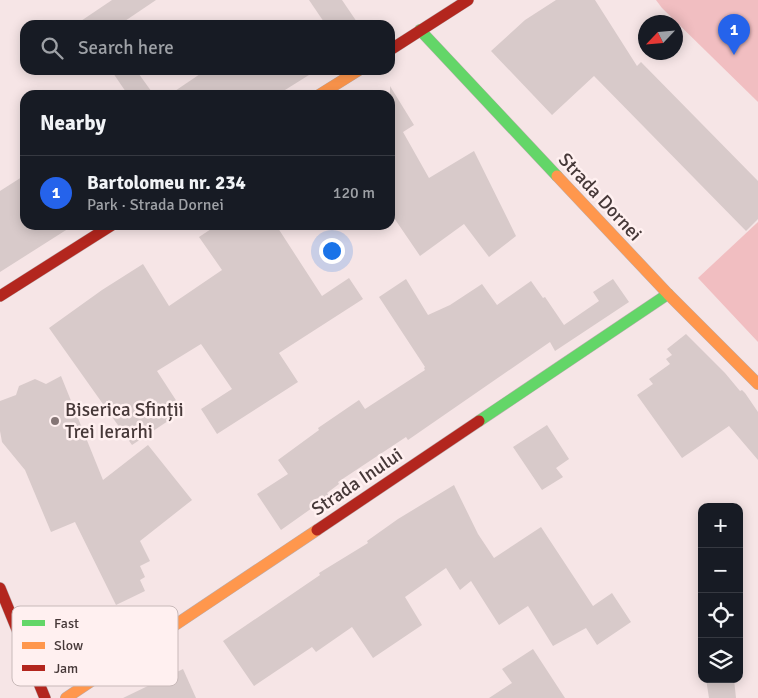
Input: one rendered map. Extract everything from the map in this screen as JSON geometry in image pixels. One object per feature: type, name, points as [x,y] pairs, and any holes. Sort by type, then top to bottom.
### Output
[{"type":"street","points":[[395,47],[468,0]]},
{"type":"street","name":"Strada Dornei","points":[[420,30],[668,294],[758,384]]},
{"type":"street","points":[[327,90],[350,75]]},
{"type":"street","points":[[0,296],[104,230]]},
{"type":"street","name":"Strada Inului","points":[[178,623],[668,294]]},
{"type":"street","points":[[1,588],[12,616]]},
{"type":"street","points":[[40,686],[45,698]]},
{"type":"street","name":"Strada Inului","points":[[66,698],[84,686]]},
{"type":"shaded area","points":[[656,0],[758,0],[758,102],[683,29],[683,15],[669,15]]},
{"type":"shaded area","points":[[758,222],[758,342],[698,278]]},
{"type":"building","points":[[112,0],[156,0],[126,20],[82,20]]},
{"type":"building","points":[[309,0],[342,0],[356,20],[323,20]]},
{"type":"building","points":[[556,0],[595,0],[637,66],[641,62],[758,181],[758,219],[746,231],[594,76],[552,115],[491,51],[525,20]]},
{"type":"building","points":[[114,75],[140,75],[150,90],[125,90]]},
{"type":"building","points":[[199,75],[309,75],[285,90],[176,90]]},
{"type":"building","points":[[395,94],[414,125],[403,132],[429,178],[474,151],[516,236],[489,257],[464,224],[420,256],[395,219]]},
{"type":"building","points":[[20,178],[20,230],[66,230],[0,272],[0,191]]},
{"type":"building","points":[[210,230],[279,230],[322,296],[349,278],[363,299],[279,353],[298,382],[217,434],[201,409],[232,389],[201,344],[157,371],[183,411],[132,445],[49,328],[102,290],[143,264],[169,306],[222,270],[199,237]]},
{"type":"building","points":[[406,279],[428,315],[450,305],[482,284],[497,305],[531,281],[543,298],[545,297],[564,325],[599,301],[593,292],[613,279],[629,302],[555,351],[550,342],[408,440],[406,437],[338,482],[339,484],[327,493],[329,496],[281,530],[257,494],[288,474],[278,460],[319,430],[318,428],[359,400],[365,409],[425,370],[425,367],[379,297]]},
{"type":"building","points":[[686,334],[740,391],[742,390],[745,393],[758,412],[758,460],[729,426],[682,458],[637,395],[653,384],[649,379],[670,364],[666,359],[672,355],[667,349]]},
{"type":"building","points":[[61,376],[103,480],[148,445],[192,500],[140,541],[150,561],[140,566],[145,577],[140,580],[145,591],[116,605],[75,522],[51,532],[25,470],[2,442],[0,401],[16,395],[19,386],[35,379],[46,384]]},
{"type":"building","points":[[547,425],[569,459],[556,468],[563,477],[542,490],[513,447]]},
{"type":"building","points":[[454,485],[478,534],[494,558],[541,527],[593,606],[612,593],[631,622],[597,645],[586,628],[553,646],[528,606],[499,625],[471,581],[460,590],[446,568],[405,597],[422,625],[373,658],[352,627],[316,652],[312,647],[254,686],[223,641],[320,575],[319,573],[368,543],[367,541],[398,519]]},
{"type":"building","points":[[533,649],[565,698],[489,698],[512,683],[502,669]]},
{"type":"building","points":[[183,669],[196,698],[123,698],[148,686],[178,686],[178,671]]},
{"type":"building","points":[[707,683],[734,683],[736,698],[709,698]]},
{"type":"traffic: fast","points":[[420,30],[557,176]]},
{"type":"traffic: fast","points":[[479,421],[668,294]]},
{"type":"traffic: slow","points":[[327,90],[351,75]]},
{"type":"traffic: slow","points":[[557,176],[668,294],[758,384]]},
{"type":"traffic: slow","points":[[178,623],[317,530]]},
{"type":"traffic: slow","points":[[66,698],[84,686]]},
{"type":"traffic: jam","points":[[395,47],[468,0]]},
{"type":"traffic: jam","points":[[0,296],[104,230]]},
{"type":"traffic: jam","points":[[317,530],[479,421]]},
{"type":"traffic: jam","points":[[0,588],[12,617]]},
{"type":"traffic: jam","points":[[40,686],[45,698]]},
{"type":"place","name":"Bartolomeu nr. 234","points":[[734,55]]},
{"type":"place","name":"Biserica Sfinții Trei Ierarhi","points":[[55,421]]}]
